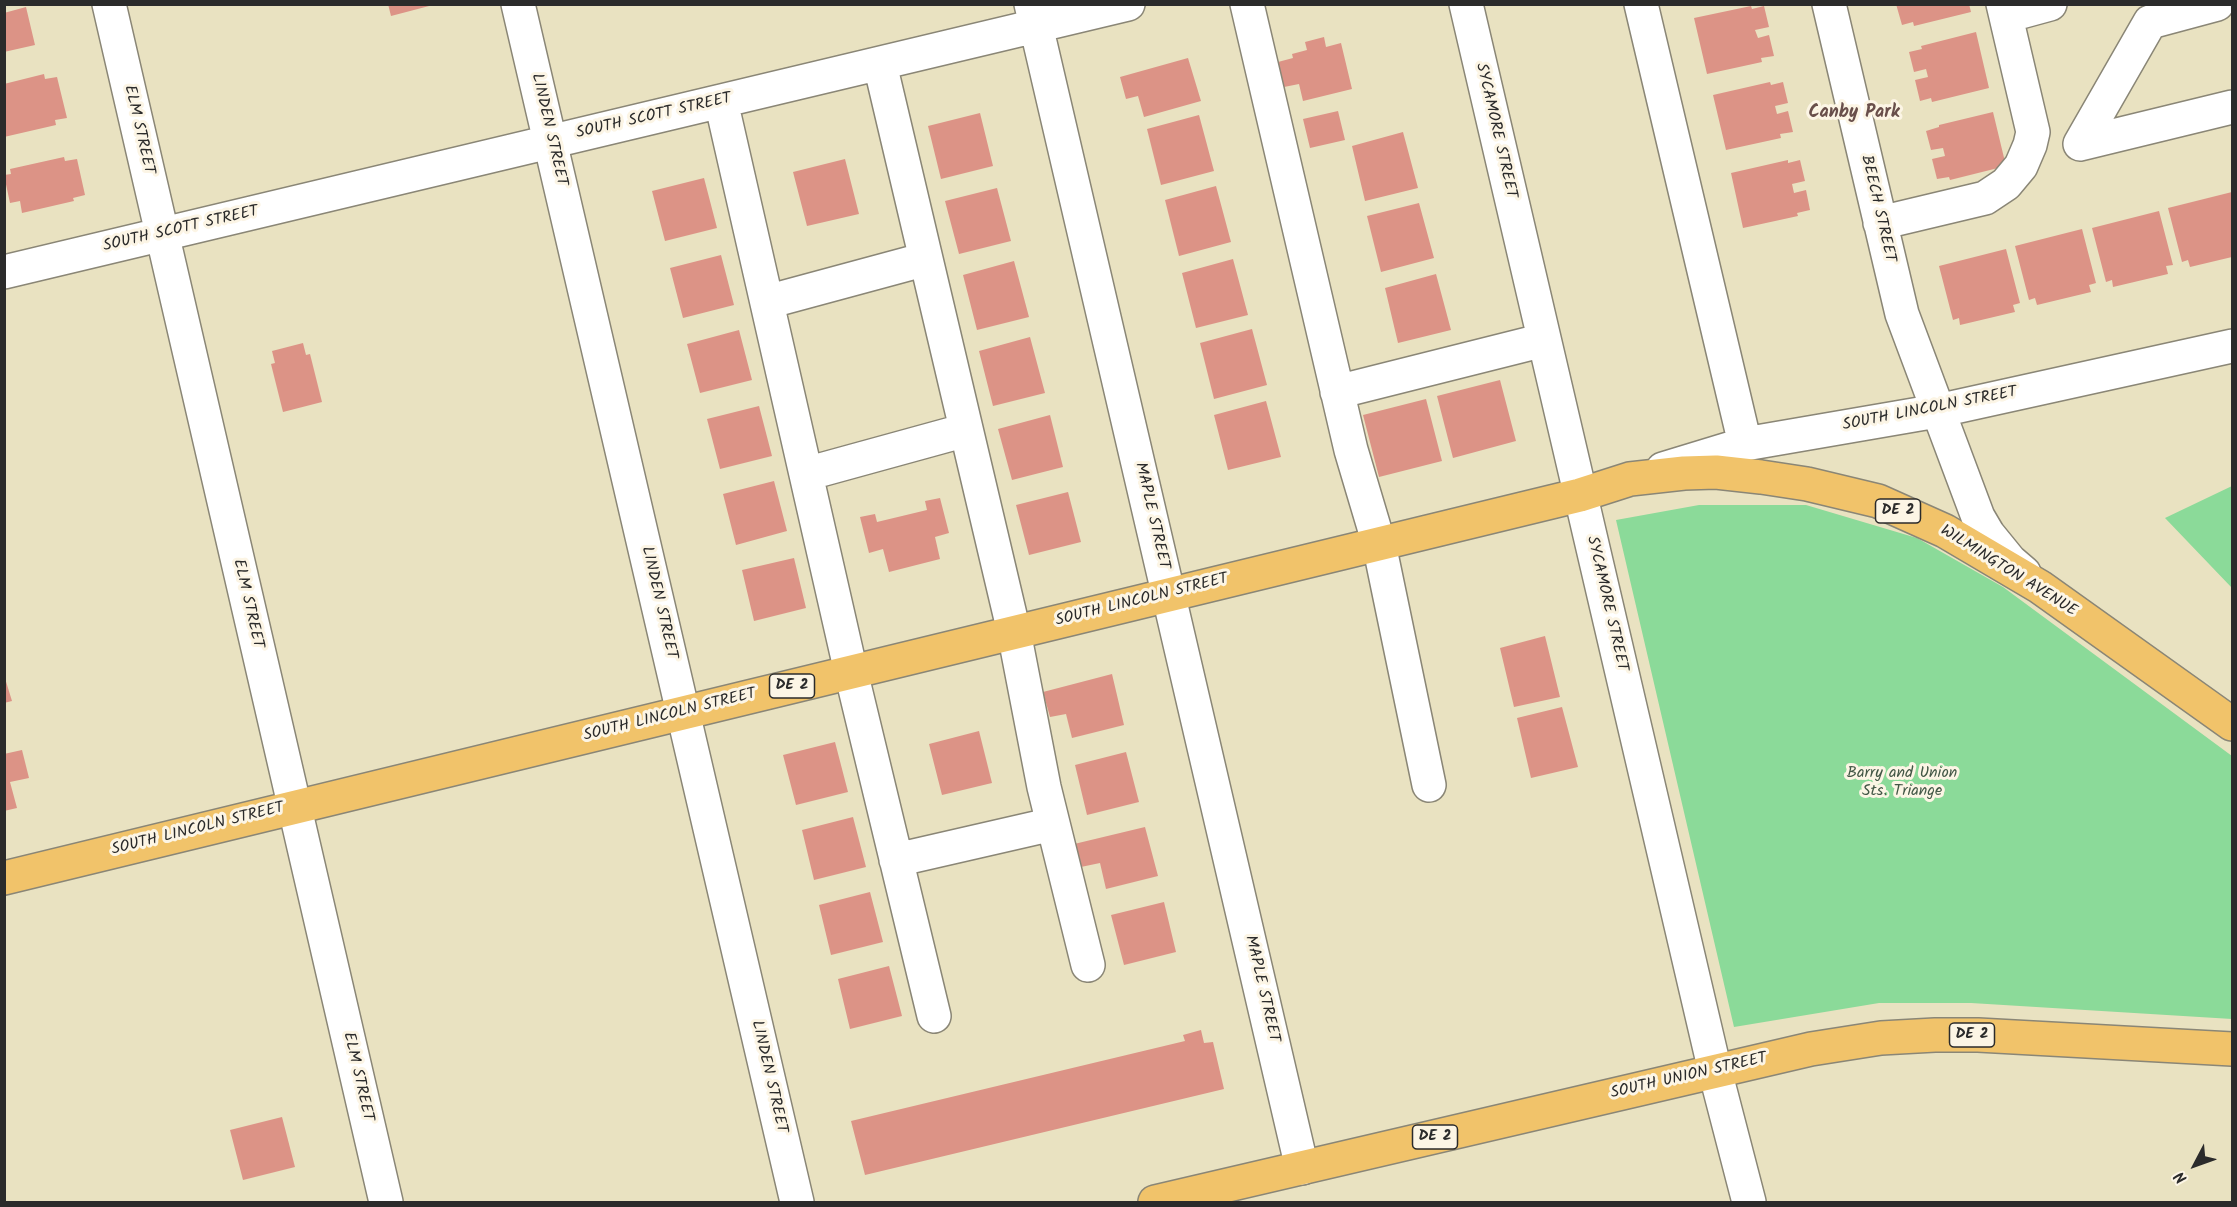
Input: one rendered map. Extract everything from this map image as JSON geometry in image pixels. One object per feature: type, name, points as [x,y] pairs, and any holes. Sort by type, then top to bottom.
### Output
[{"type":"main road","name":"WILMINGTON AVENUE","points":[[1580,495],[1630,478],[1716,472],[1807,484],[1878,501],[1945,531],[2040,587],[2232,724]]},
{"type":"main road","name":"SOUTH LINCOLN STREET","points":[[4,878],[1580,495]]},
{"type":"main road","name":"SOUTH UNION STREET","points":[[1155,1203],[1811,1049],[1881,1038],[1935,1035],[2232,1049]]},
{"type":"street","name":"ELM STREET","points":[[109,4],[386,1203]]},
{"type":"street","name":"LINDEN STREET","points":[[518,4],[797,1203]]},
{"type":"street","name":"SOUTH SCOTT STREET","points":[[4,272],[880,63],[1034,15],[1128,4]]},
{"type":"street","points":[[1247,4],[1351,450],[1379,544],[1429,785]]},
{"type":"street","name":"SYCAMORE STREET","points":[[1466,4],[1715,1071],[1749,1203]]},
{"type":"street","points":[[1641,4],[1745,444]]},
{"type":"street","name":"BEECH STREET","points":[[1829,4],[1902,314],[1937,411],[1978,517],[1988,534],[2010,561],[2040,587]]},
{"type":"street","points":[[1881,223],[1985,198],[1998,191],[2021,166],[2033,132],[2005,10],[2050,4]]},
{"type":"street","points":[[2217,4],[2150,22],[2080,144],[2232,107]]},
{"type":"street","name":"MAPLE STREET","points":[[1034,15],[1302,1168]]},
{"type":"street","points":[[880,63],[1014,632],[1053,824],[1088,964]]},
{"type":"street","points":[[721,101],[851,672],[934,1016]]},
{"type":"street","points":[[767,302],[926,259]]},
{"type":"street","points":[[1337,392],[1544,340]]},
{"type":"street","name":"SOUTH LINCOLN STREET","points":[[1630,478],[1745,444],[1937,411],[2232,346]]},
{"type":"street","points":[[806,474],[966,430]]},
{"type":"street","points":[[896,860],[1053,824]]},
{"type":"green space","points":[[2232,486],[2232,588],[2165,518]]},
{"type":"green space","name":"Barry and Union Sts. Triange","points":[[1699,505],[1806,505],[1917,538],[2003,587],[2232,756],[2232,1019],[1971,1003],[1879,1003],[1734,1027],[1616,520]]},
{"type":"building","points":[[388,4],[433,4],[433,5],[391,16]]},
{"type":"building","points":[[1896,4],[1969,4],[1971,12],[1914,26],[1913,22],[1902,25]]},
{"type":"building","points":[[1751,6],[1752,9],[1764,6],[1769,27],[1755,30],[1758,38],[1769,35],[1774,56],[1761,58],[1762,62],[1707,74],[1694,18]]},
{"type":"building","points":[[26,7],[35,45],[4,52],[4,13]]},
{"type":"building","points":[[1976,32],[1989,88],[1932,102],[1931,98],[1920,101],[1915,80],[1928,77],[1926,69],[1914,72],[1909,52],[1922,49],[1921,46]]},
{"type":"building","points":[[1324,37],[1326,47],[1341,43],[1352,89],[1303,101],[1299,84],[1284,87],[1278,62],[1293,58],[1292,54],[1307,50],[1305,42]]},
{"type":"building","points":[[1188,58],[1201,101],[1144,117],[1138,96],[1126,99],[1120,77]]},
{"type":"building","points":[[44,74],[45,79],[57,77],[67,118],[55,120],[56,125],[4,137],[4,84]]},
{"type":"building","points":[[1770,82],[1771,85],[1783,82],[1788,103],[1775,106],[1777,114],[1788,111],[1793,132],[1780,134],[1781,138],[1726,150],[1713,95]]},
{"type":"building","points":[[1338,111],[1345,140],[1310,148],[1303,119]]},
{"type":"building","points":[[1993,112],[2006,166],[1950,180],[1949,177],[1937,179],[1932,159],[1945,156],[1943,148],[1931,150],[1926,131],[1939,127],[1939,125]]},
{"type":"building","points":[[980,113],[993,166],[941,179],[928,126]]},
{"type":"building","points":[[1199,115],[1214,171],[1161,185],[1147,129]]},
{"type":"building","points":[[1403,132],[1418,188],[1365,201],[1352,146]]},
{"type":"building","points":[[64,157],[65,161],[77,159],[85,195],[73,198],[74,201],[22,213],[20,201],[10,203],[4,175],[11,174],[10,169]]},
{"type":"building","points":[[845,159],[859,214],[807,226],[793,172]]},
{"type":"building","points":[[1788,160],[1788,163],[1800,160],[1805,181],[1792,184],[1794,193],[1806,190],[1810,210],[1797,213],[1798,216],[1743,228],[1731,173]]},
{"type":"building","points":[[704,178],[717,228],[665,241],[652,191]]},
{"type":"building","points":[[1216,186],[1231,242],[1179,256],[1165,200]]},
{"type":"building","points":[[997,188],[1011,241],[959,254],[945,201]]},
{"type":"building","points":[[2232,192],[2232,257],[2190,267],[2188,260],[2182,262],[2168,208]]},
{"type":"building","points":[[1419,203],[1434,258],[1381,272],[1367,216]]},
{"type":"building","points":[[2159,211],[2173,265],[2166,266],[2168,274],[2113,287],[2112,280],[2106,282],[2092,228]]},
{"type":"building","points":[[2082,229],[2096,283],[2089,285],[2091,292],[2037,305],[2035,298],[2029,300],[2015,246]]},
{"type":"building","points":[[2006,249],[2020,303],[2013,305],[2015,312],[1960,325],[1959,318],[1953,320],[1939,266]]},
{"type":"building","points":[[721,255],[734,305],[683,318],[670,268]]},
{"type":"building","points":[[1233,259],[1248,315],[1196,328],[1182,273]]},
{"type":"building","points":[[1014,261],[1029,317],[977,330],[963,275]]},
{"type":"building","points":[[1436,274],[1451,330],[1398,343],[1385,288]]},
{"type":"building","points":[[1252,329],[1267,385],[1214,399],[1200,343]]},
{"type":"building","points":[[739,330],[752,380],[700,393],[687,344]]},
{"type":"building","points":[[1030,337],[1045,393],[993,406],[979,351]]},
{"type":"building","points":[[303,343],[306,355],[310,354],[322,402],[283,412],[271,364],[275,363],[272,351]]},
{"type":"building","points":[[1500,380],[1516,441],[1453,458],[1437,396]]},
{"type":"building","points":[[1426,399],[1442,461],[1379,477],[1363,415]]},
{"type":"building","points":[[1266,401],[1281,457],[1228,470],[1214,415]]},
{"type":"building","points":[[759,406],[772,456],[720,469],[707,419]]},
{"type":"building","points":[[1050,415],[1063,467],[1012,480],[998,429]]},
{"type":"building","points":[[774,481],[787,531],[736,545],[723,494]]},
{"type":"building","points":[[1068,492],[1081,542],[1029,555],[1016,505]]},
{"type":"building","points":[[940,498],[949,533],[935,537],[940,559],[889,572],[883,549],[869,553],[860,517],[875,514],[877,522],[927,510],[925,501]]},
{"type":"building","points":[[794,558],[806,608],[754,621],[742,570]]},
{"type":"building","points":[[1545,636],[1560,697],[1514,707],[1500,648]]},
{"type":"building","points":[[1112,674],[1124,725],[1072,738],[1066,714],[1050,717],[1043,692]]},
{"type":"building","points":[[4,675],[12,701],[4,703]]},
{"type":"building","points":[[1562,707],[1578,767],[1531,778],[1517,718]]},
{"type":"building","points":[[979,731],[992,783],[942,795],[929,744]]},
{"type":"building","points":[[835,742],[848,792],[796,805],[783,755]]},
{"type":"building","points":[[22,750],[29,778],[10,782],[17,808],[4,811],[4,754]]},
{"type":"building","points":[[1126,752],[1139,802],[1087,815],[1075,765]]},
{"type":"building","points":[[853,817],[866,867],[814,880],[802,830]]},
{"type":"building","points":[[1145,827],[1158,876],[1106,889],[1100,863],[1076,868],[1070,845]]},
{"type":"building","points":[[870,892],[883,942],[831,955],[819,905]]},
{"type":"building","points":[[1164,902],[1176,952],[1124,965],[1111,915]]},
{"type":"building","points":[[889,966],[902,1016],[850,1029],[838,979]]},
{"type":"building","points":[[1201,1030],[1204,1043],[1213,1042],[1224,1089],[865,1175],[851,1121],[1185,1041],[1183,1035]]},
{"type":"building","points":[[282,1117],[295,1167],[243,1180],[230,1130]]},
{"type":"district","name":"Canby Park","points":[[1854,114]]}]
